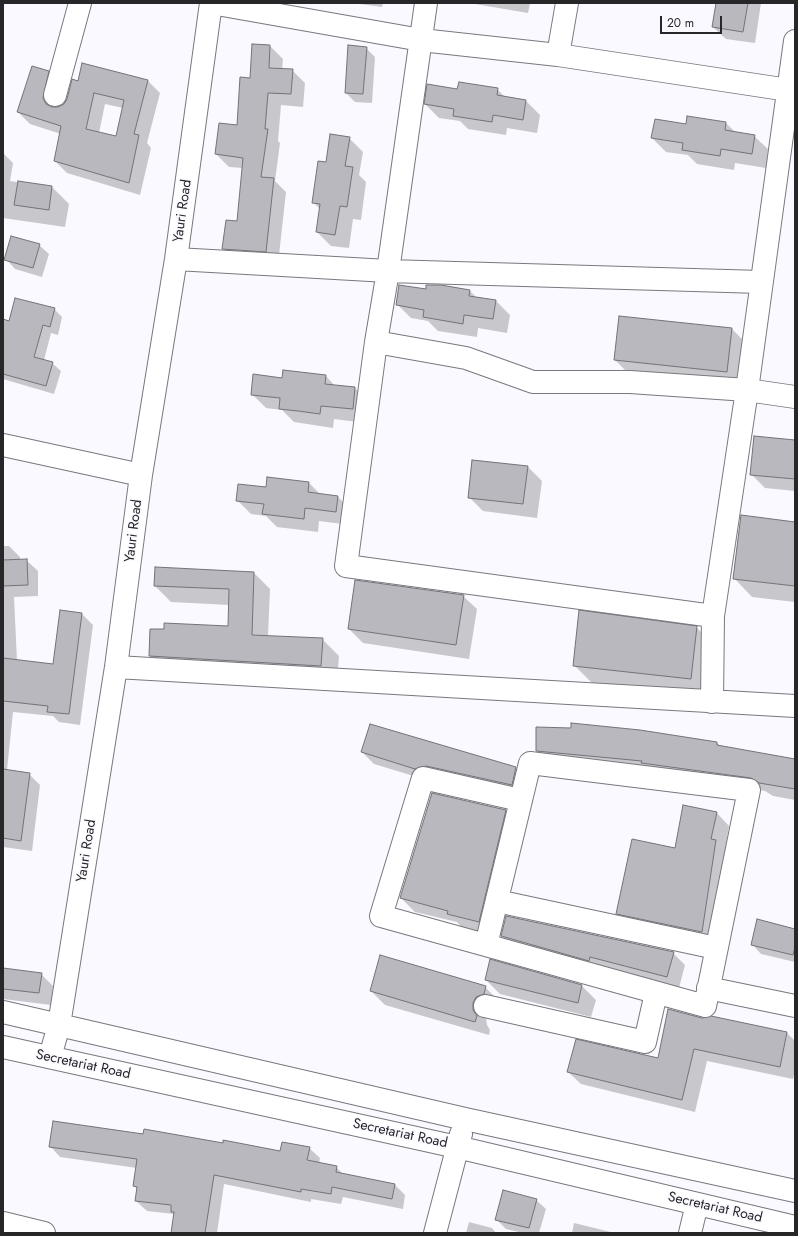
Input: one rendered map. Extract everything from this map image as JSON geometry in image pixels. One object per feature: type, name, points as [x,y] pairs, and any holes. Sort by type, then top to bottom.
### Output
[{"type":"street","points":[[55,95],[80,3]]},
{"type":"street","points":[[211,3],[421,40],[558,55],[791,90]]},
{"type":"street","name":"Yauri Road","points":[[50,1057],[59,1025],[116,667],[141,475],[176,259],[211,3]]},
{"type":"street","points":[[426,3],[388,271],[376,342],[346,566],[713,616]]},
{"type":"street","points":[[558,55],[567,3]]},
{"type":"street","points":[[712,702],[713,616],[747,390],[761,282],[791,90],[795,41]]},
{"type":"street","points":[[176,259],[388,271],[761,282]]},
{"type":"street","points":[[376,342],[466,358],[534,382],[630,382],[747,390],[795,397]]},
{"type":"street","points":[[3,445],[141,475]]},
{"type":"street","points":[[116,667],[795,706]]},
{"type":"street","points":[[486,946],[530,763],[749,790],[705,1006],[486,946],[381,916],[423,778],[520,800]]},
{"type":"street","points":[[497,901],[716,948]]},
{"type":"street","points":[[708,988],[795,1006]]},
{"type":"street","points":[[485,1006],[645,1042],[656,993]]},
{"type":"street","name":"Secretariat Road","points":[[3,1012],[466,1119],[795,1191]]},
{"type":"street","name":"Secretariat Road","points":[[3,1047],[457,1147],[795,1227]]},
{"type":"street","points":[[435,1233],[457,1147],[466,1119]]},
{"type":"street","points":[[690,1233],[697,1204]]},
{"type":"street","points":[[3,1224],[44,1233]]},
{"type":"building","points":[[716,3],[748,3],[743,32],[712,27]]},
{"type":"building","points":[[252,44],[270,45],[269,68],[293,69],[291,94],[268,93],[265,129],[268,129],[261,177],[274,178],[266,252],[222,249],[226,220],[237,221],[243,158],[215,154],[219,123],[237,125],[240,77],[250,78]]},
{"type":"building","points":[[348,45],[367,47],[363,94],[345,93]]},
{"type":"building","points":[[82,63],[148,80],[134,134],[139,135],[129,183],[54,161],[61,126],[17,112],[32,66],[49,71],[43,98],[46,104],[52,107],[58,107],[64,104],[67,99],[72,79],[78,81]],"holes":[[[94,93],[124,100],[116,136],[86,129]]]},
{"type":"building","points":[[459,82],[498,88],[497,95],[526,100],[523,120],[493,115],[492,122],[453,116],[454,109],[424,104],[427,84],[457,89]]},
{"type":"building","points":[[687,116],[726,122],[725,130],[755,135],[752,154],[721,149],[720,156],[682,150],[683,143],[651,138],[655,119],[686,124]]},
{"type":"building","points":[[330,134],[350,137],[345,166],[353,167],[347,207],[340,206],[335,235],[316,232],[320,204],[312,203],[318,161],[326,162]]},
{"type":"building","points":[[18,181],[52,186],[49,210],[14,205]]},
{"type":"building","points":[[11,236],[40,244],[33,268],[4,260]]},
{"type":"building","points":[[399,285],[426,289],[426,285],[441,285],[470,290],[469,296],[496,300],[493,319],[464,315],[463,324],[423,317],[424,310],[396,305]]},
{"type":"building","points":[[15,298],[55,308],[50,327],[43,325],[34,357],[53,362],[46,386],[3,374],[3,319],[9,321]]},
{"type":"building","points":[[619,316],[732,328],[727,372],[614,360]]},
{"type":"building","points":[[283,370],[326,375],[325,384],[355,387],[353,409],[321,406],[320,414],[279,409],[280,398],[251,395],[253,374],[282,378]]},
{"type":"building","points":[[754,436],[795,440],[795,479],[750,475]]},
{"type":"building","points":[[472,460],[528,466],[523,504],[468,498]]},
{"type":"building","points":[[267,477],[309,482],[308,492],[338,496],[336,512],[305,508],[304,519],[262,514],[264,504],[236,501],[238,484],[266,487]]},
{"type":"building","points":[[741,515],[795,522],[795,586],[733,579]]},
{"type":"building","points":[[27,559],[28,585],[3,586],[3,560]]},
{"type":"building","points":[[155,567],[254,572],[252,635],[323,638],[321,666],[149,656],[150,629],[164,629],[164,623],[228,626],[229,589],[154,586]]},
{"type":"building","points":[[355,580],[464,595],[456,645],[348,629]]},
{"type":"building","points":[[60,610],[82,613],[69,714],[47,712],[48,706],[3,701],[3,658],[53,664]]},
{"type":"building","points":[[579,610],[697,626],[691,679],[573,666]]},
{"type":"building","points":[[571,723],[640,730],[717,742],[717,745],[795,759],[795,789],[759,783],[751,778],[641,763],[642,761],[536,751],[536,727],[571,728]]},
{"type":"building","points":[[370,724],[516,767],[512,785],[426,766],[415,769],[361,752]]},
{"type":"building","points":[[3,769],[30,773],[21,841],[3,838]]},
{"type":"building","points":[[432,793],[506,810],[479,922],[447,914],[448,911],[400,898]]},
{"type":"building","points":[[683,805],[717,812],[711,839],[716,840],[702,932],[616,914],[632,839],[675,848]]},
{"type":"building","points":[[506,916],[674,952],[667,977],[590,957],[589,961],[501,936]]},
{"type":"building","points":[[757,919],[795,929],[795,947],[793,955],[751,945]]},
{"type":"building","points":[[380,955],[486,986],[484,994],[476,997],[473,1003],[473,1010],[477,1016],[475,1022],[370,991]]},
{"type":"building","points":[[490,959],[582,985],[578,1003],[485,980]]},
{"type":"building","points":[[3,968],[42,973],[39,993],[3,989]]},
{"type":"building","points":[[668,1009],[702,1018],[711,1016],[787,1032],[780,1067],[694,1049],[682,1100],[567,1072],[576,1039],[658,1058]]},
{"type":"building","points":[[53,1121],[143,1134],[144,1129],[223,1143],[223,1140],[280,1151],[282,1142],[310,1147],[307,1160],[337,1166],[336,1172],[395,1184],[392,1199],[332,1187],[331,1194],[301,1189],[301,1192],[214,1175],[205,1233],[171,1233],[174,1212],[171,1212],[171,1205],[135,1201],[137,1187],[133,1186],[137,1159],[49,1147]]},
{"type":"building","points":[[503,1190],[537,1199],[529,1228],[495,1220]]}]
